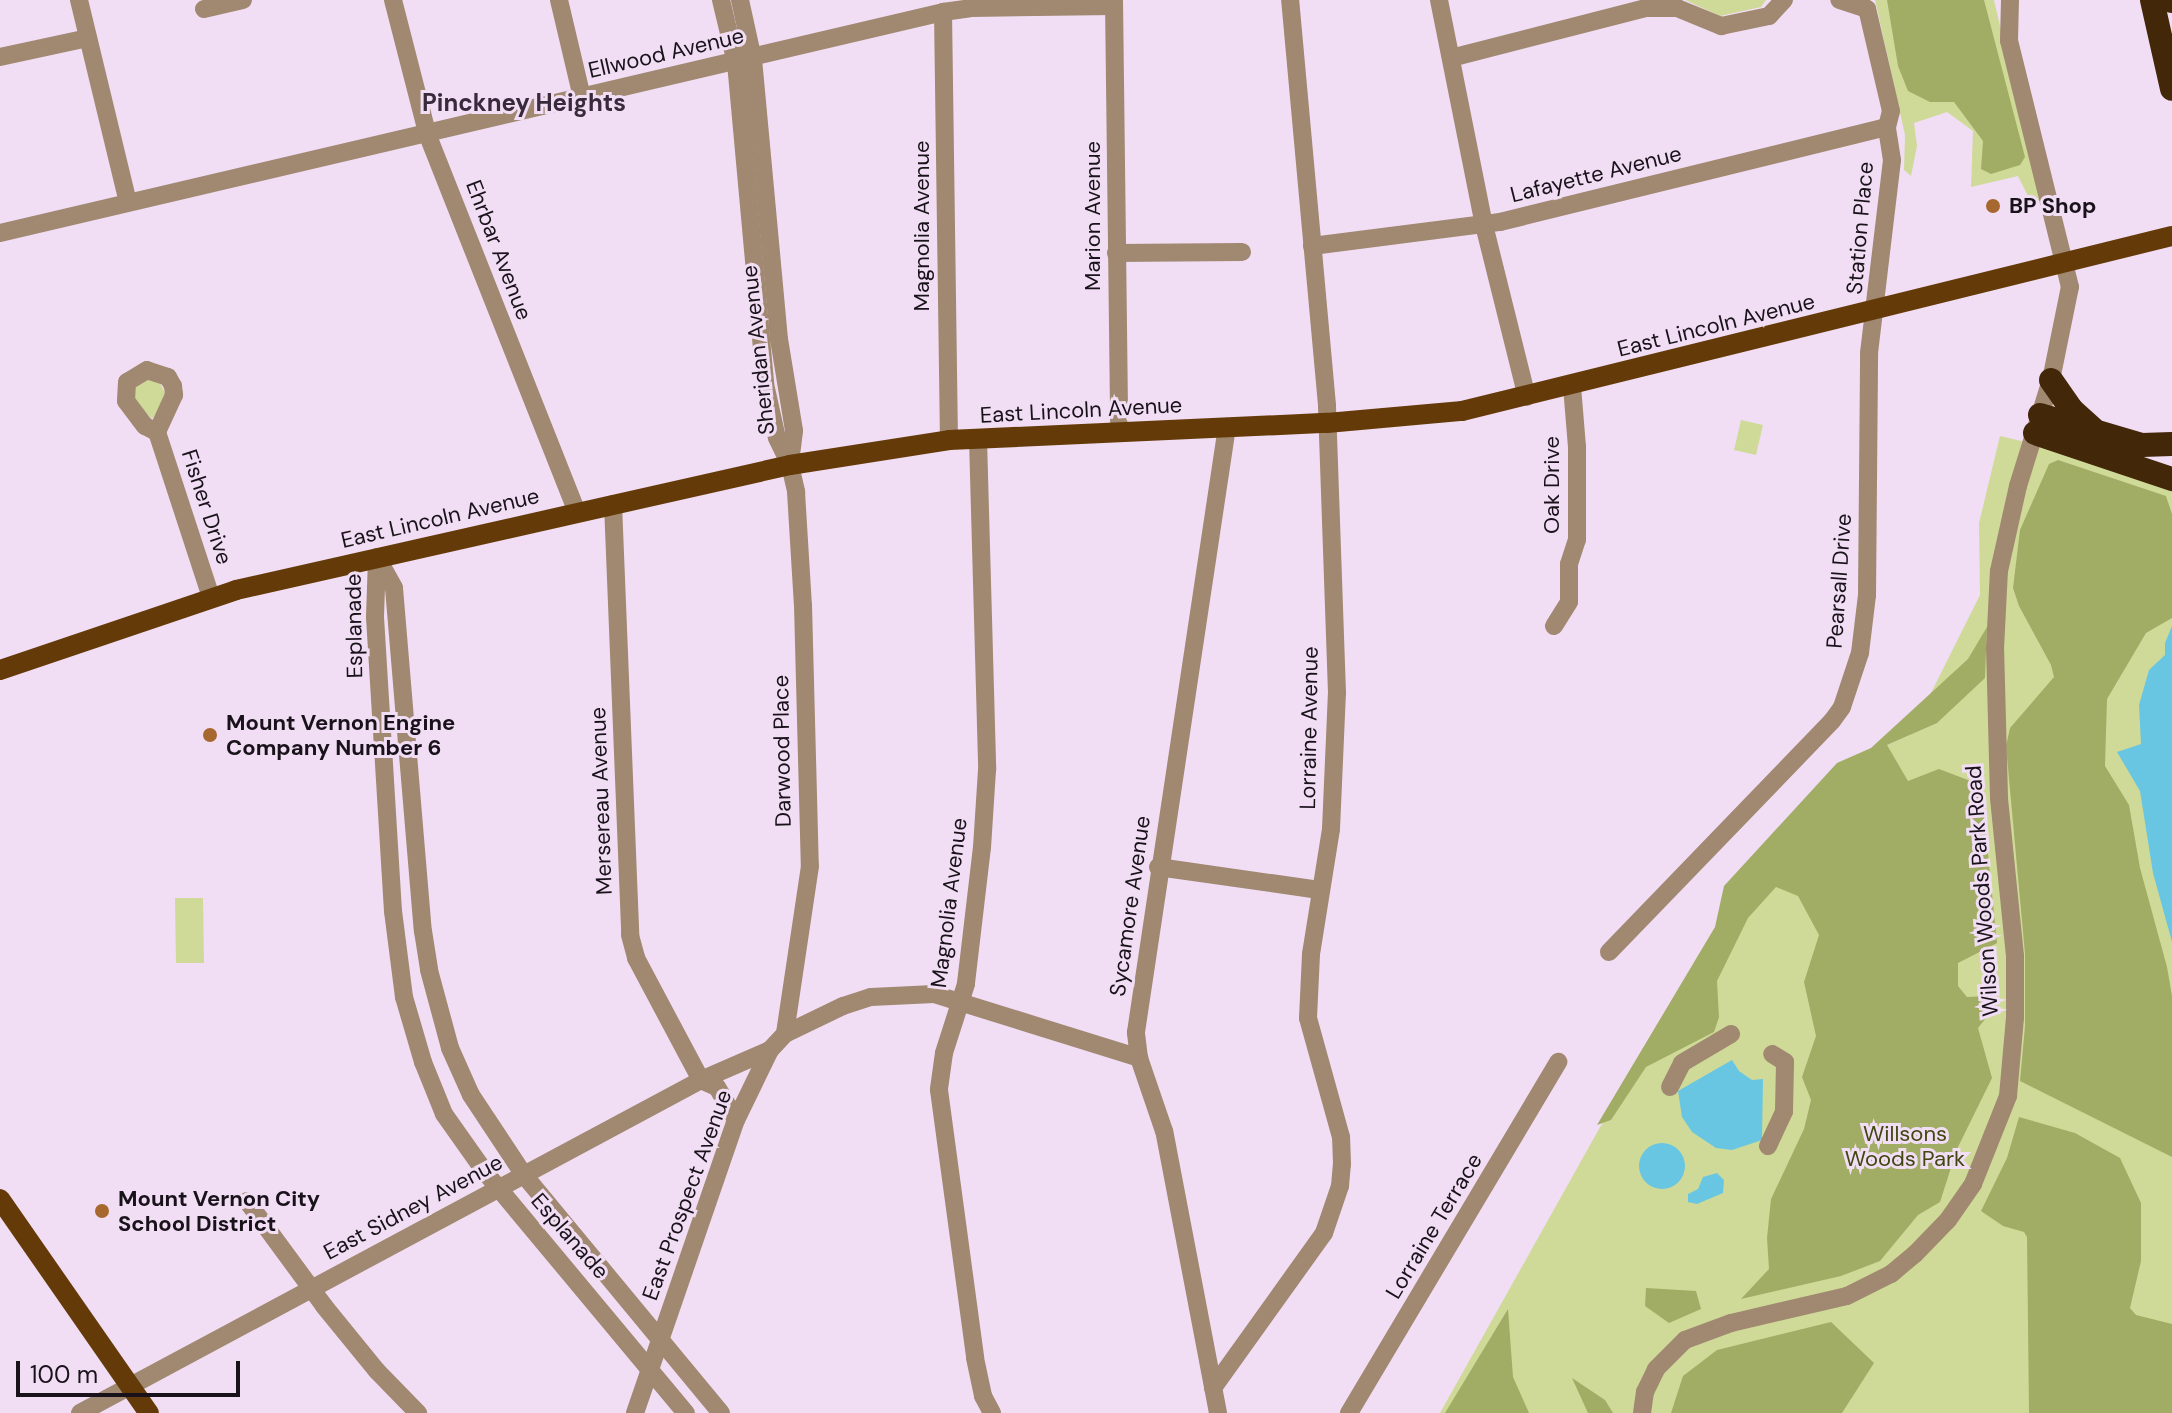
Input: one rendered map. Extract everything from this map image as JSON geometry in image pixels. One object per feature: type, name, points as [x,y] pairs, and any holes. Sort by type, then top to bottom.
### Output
[{"type":"highway","points":[[2152,0],[2172,89]]},
{"type":"highway","points":[[2051,380],[2072,410],[2093,429]]},
{"type":"highway","points":[[2037,424],[2093,429],[2142,445],[2172,444]]},
{"type":"highway","points":[[2037,424],[2172,479]]},
{"type":"main road","name":"East Lincoln Avenue","points":[[0,670],[211,597],[790,465],[949,440],[1420,417],[1527,397],[2067,265],[2172,236]]},
{"type":"main road","points":[[0,1199],[149,1413]]},
{"type":"street","points":[[79,0],[128,202]]},
{"type":"street","points":[[204,9],[243,0]]},
{"type":"street","name":"Ehrbar Avenue","points":[[393,0],[428,136],[577,512]]},
{"type":"street","points":[[559,0],[582,97]]},
{"type":"street","name":"Sheridan Avenue","points":[[721,0],[744,61]]},
{"type":"street","name":"Sheridan Avenue","points":[[740,0],[765,384],[777,438],[790,465]]},
{"type":"street","name":"Lorraine Avenue","points":[[1213,1388],[1324,1233],[1340,1186],[1341,1137],[1308,1018],[1319,890],[1331,829],[1337,693],[1327,423],[1290,0]]},
{"type":"street","points":[[1439,0],[1484,225],[1527,397]]},
{"type":"street","points":[[1451,58],[1646,8],[1677,8],[1721,26],[1769,16],[1784,0]]},
{"type":"street","name":"Station Place","points":[[1839,0],[1867,9],[1891,111],[1887,127],[1892,160],[1877,310]]},
{"type":"street","name":"Wilson Woods Park Road","points":[[1642,1413],[1649,1381],[1665,1357],[1685,1340],[1731,1323],[1847,1296],[1891,1274],[1928,1243],[1948,1220],[1986,1157],[2008,1096],[2015,1017],[2015,956],[1997,755],[1999,571],[2051,380],[2070,287],[2009,41],[2010,0]]},
{"type":"street","name":"Ellwood Avenue","points":[[0,233],[428,136],[943,12],[970,8],[1114,3]]},
{"type":"street","name":"Marion Avenue","points":[[1114,3],[1119,432]]},
{"type":"street","name":"Magnolia Avenue","points":[[943,12],[949,440]]},
{"type":"street","points":[[0,57],[88,38]]},
{"type":"street","name":"Lafayette Avenue","points":[[1312,246],[1484,225],[1887,127]]},
{"type":"street","points":[[1116,253],[1242,252]]},
{"type":"street","name":"Pearsall Drive","points":[[1609,952],[1777,781],[1842,707],[1854,679],[1864,629],[1869,353],[1877,310]]},
{"type":"street","name":"Oak Drive","points":[[1554,626],[1569,602],[1569,564],[1577,540],[1577,447],[1572,386]]},
{"type":"street","name":"Sycamore Avenue","points":[[1213,1388],[1164,1131],[1139,1058],[1136,1032],[1158,867],[1227,427]]},
{"type":"street","name":"Fisher Drive","points":[[157,432],[211,597]]},
{"type":"street","name":"Magnolia Avenue","points":[[978,439],[987,770],[982,847],[962,1002],[944,1053],[939,1090],[975,1358],[983,1396],[992,1413]]},
{"type":"street","name":"Darwood Place","points":[[785,1034],[810,866],[803,605],[796,492],[790,465]]},
{"type":"street","name":"Mersereau Avenue","points":[[613,504],[630,935],[636,958],[701,1080],[717,1087],[736,1120]]},
{"type":"street","name":"Esplanade","points":[[377,557],[394,588],[398,613],[417,875],[429,970],[450,1048],[471,1095],[524,1175],[721,1413]]},
{"type":"street","name":"Esplanade","points":[[377,557],[375,617],[390,883],[404,997],[423,1062],[444,1114],[498,1188],[686,1413]]},
{"type":"street","points":[[1158,867],[1319,890]]},
{"type":"street","name":"East Prospect Avenue","points":[[635,1413],[736,1120],[770,1050],[785,1034],[843,1006],[871,997],[934,994],[1139,1058]]},
{"type":"street","points":[[1670,1087],[1682,1063],[1731,1034]]},
{"type":"street","name":"East Sidney Avenue","points":[[80,1413],[701,1080],[770,1050]]},
{"type":"street","points":[[1768,1146],[1784,1111],[1785,1062],[1772,1054]]},
{"type":"street","name":"Lorraine Terrace","points":[[1349,1413],[1558,1062]]},
{"type":"street","points":[[247,1201],[310,1289],[377,1371],[418,1413]]},
{"type":"street","points":[[1213,1388],[1218,1413]]},
{"type":"green space","points":[[1685,0],[1766,0],[1761,7],[1720,16]]},
{"type":"green space","points":[[1875,0],[1994,0],[2041,200],[2032,204],[2018,176],[1971,187],[1973,131],[1947,112],[1914,123],[1917,146],[1911,176],[1904,170],[1905,135]]},
{"type":"green space","points":[[1887,0],[1984,0],[2025,157],[2020,165],[1991,174],[1981,169],[1983,141],[1954,102],[1930,102],[1908,91],[1898,66]]},
{"type":"green space","points":[[158,379],[167,397],[152,419],[133,399],[134,385],[137,381]]},
{"type":"green space","points":[[1741,420],[1763,425],[1756,455],[1734,450]]},
{"type":"green space","name":"Willsons Woods Park","points":[[2000,436],[2060,450],[2172,488],[2172,1413],[1440,1413],[1599,1129],[1718,945],[1887,745],[1910,735],[1980,595],[1979,523]]},
{"type":"green space","points":[[2058,460],[2166,496],[2172,514],[2172,618],[2146,633],[2107,699],[2105,766],[2129,805],[2140,868],[2172,996],[2172,1157],[2020,1081],[2025,1026],[2025,954],[2006,746],[2010,728],[2054,677],[2013,588],[2020,530],[2049,464]]},
{"type":"green space","points":[[1987,627],[1985,678],[1937,723],[1887,745],[1908,781],[1939,769],[1981,785],[1997,943],[1958,963],[1958,986],[1967,997],[1990,996],[1997,1004],[1978,1028],[1992,1078],[1957,1149],[1940,1202],[1918,1215],[1880,1261],[1841,1276],[1741,1299],[1769,1269],[1767,1238],[1771,1199],[1804,1129],[1811,1100],[1802,1077],[1816,1036],[1804,982],[1819,935],[1798,896],[1776,887],[1748,918],[1717,981],[1719,1017],[1714,1032],[1646,1067],[1611,1120],[1597,1125],[1715,927],[1724,886],[1837,763],[1871,748],[1968,659]]},
{"type":"green space","points":[[175,898],[203,898],[204,963],[176,963]]},
{"type":"green space","points":[[2019,1117],[2075,1133],[2120,1158],[2141,1203],[2141,1261],[2130,1308],[2136,1315],[2172,1324],[2172,1413],[2029,1413],[2027,1237],[2024,1232],[2003,1226],[1981,1211],[2007,1158]]},
{"type":"green space","points":[[1646,1288],[1696,1291],[1701,1309],[1669,1323],[1645,1306]]},
{"type":"green space","points":[[1508,1309],[1513,1377],[1529,1413],[1445,1413]]},
{"type":"green space","points":[[1831,1322],[1874,1363],[1842,1413],[1671,1413],[1683,1376],[1717,1350]]},
{"type":"green space","points":[[1572,1378],[1605,1400],[1613,1413],[1588,1413]]},
{"type":"water","points":[[2172,626],[2172,942],[2153,873],[2140,791],[2117,752],[2141,744],[2139,705],[2149,670],[2165,655],[2165,643]]},
{"type":"water","points":[[1732,1060],[1739,1071],[1752,1080],[1763,1079],[1762,1140],[1732,1150],[1716,1148],[1692,1132],[1682,1117],[1678,1091]]},
{"type":"water","points":[[1662,1143],[1678,1150],[1685,1166],[1678,1182],[1662,1189],[1646,1182],[1639,1166],[1646,1150]]},
{"type":"water","points":[[1717,1173],[1724,1180],[1723,1193],[1697,1204],[1688,1202],[1688,1194],[1698,1189],[1703,1177]]},
{"type":"place","name":"BP Shop","points":[[1993,206]]},
{"type":"place","name":"Mount Vernon Engine Company Number 6","points":[[210,735]]},
{"type":"place","name":"Mount Vernon City School District","points":[[102,1211]]},
{"type":"district","name":"Pinckney Heights","points":[[524,103]]}]
